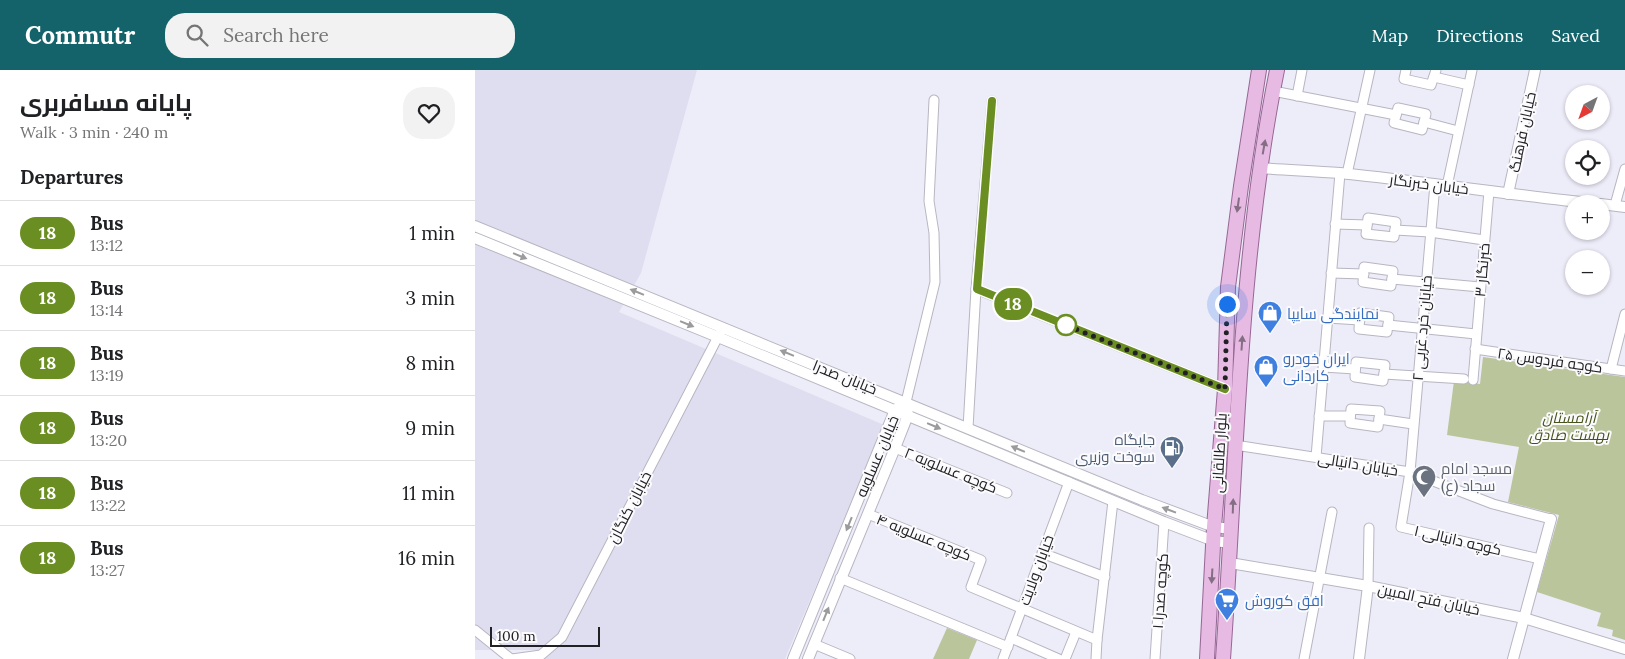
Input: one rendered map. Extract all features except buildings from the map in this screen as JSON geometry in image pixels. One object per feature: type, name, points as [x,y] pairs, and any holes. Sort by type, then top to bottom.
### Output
[{"type":"main road","name":"بلوار طالقانی","points":[[1207,659],[1225,389],[1227,287],[1259,70]]},
{"type":"main road","name":"بلوار طالقانی","points":[[1223,659],[1230,563],[1235,445],[1249,250],[1260,168],[1277,70]]},
{"type":"street","points":[[1297,96],[1302,70]]},
{"type":"street","points":[[1316,457],[1335,224],[1344,174],[1370,70]]},
{"type":"street","points":[[1406,70],[1404,79],[1431,85],[1435,73],[1469,85]]},
{"type":"street","points":[[1447,186],[1472,70]]},
{"type":"street","name":"خیابان فرهنگ","points":[[1508,194],[1535,70]]},
{"type":"street","points":[[1273,90],[1396,115],[1398,108],[1426,114],[1424,122],[1458,131]]},
{"type":"street","points":[[906,402],[935,282],[935,233],[929,201],[934,100]]},
{"type":"street","points":[[968,428],[992,101]]},
{"type":"street","name":"خیابان خبرنگار","points":[[1260,168],[1344,174],[1565,200]]},
{"type":"street","points":[[1620,206],[1625,169]]},
{"type":"street","name":"خیابان خرد غربی ۲","points":[[1410,472],[1435,184]]},
{"type":"street","name":"خبرنگار ۳","points":[[1417,376],[1468,380],[1477,334],[1489,191]]},
{"type":"street","points":[[1335,224],[1367,226],[1366,234],[1394,237],[1395,230],[1431,232],[1484,240]]},
{"type":"street","name":"خیابان صدرا","points":[[475,226],[1142,500],[1214,534]]},
{"type":"street","name":"خیابان صدرا","points":[[475,238],[718,336],[1164,522],[1214,534]]},
{"type":"street","points":[[561,273],[565,262]]},
{"type":"street","points":[[1331,273],[1364,274],[1363,282],[1391,286],[1392,279],[1480,287]]},
{"type":"street","points":[[977,289],[1225,389]]},
{"type":"street","points":[[1611,369],[1625,314]]},
{"type":"street","points":[[1327,318],[1360,320],[1359,329],[1387,332],[1388,325],[1477,334]]},
{"type":"street","name":"خیابان کنگان","points":[[475,630],[511,659],[541,655],[562,637],[723,327]]},
{"type":"street","name":"کوچه فردوس ۲۵","points":[[1475,349],[1625,371]]},
{"type":"street","points":[[1323,367],[1355,370],[1356,362],[1385,366],[1384,374],[1417,376]]},
{"type":"street","name":"خیابان عسلویه","points":[[793,659],[895,410],[906,402],[908,415],[808,659]]},
{"type":"street","points":[[1319,416],[1350,416],[1350,423],[1378,427],[1379,420],[1413,424]]},
{"type":"street","name":"خیابان دانیالی","points":[[1235,445],[1410,472],[1493,504],[1551,518],[1513,659]]},
{"type":"street","name":"کوچه عسلویه ۲","points":[[895,448],[1007,493]]},
{"type":"street","points":[[1034,468],[1038,457]]},
{"type":"street","name":"کوچه دانیالی ۱","points":[[1410,472],[1401,527],[1540,559]]},
{"type":"street","name":"خیابان ولایت","points":[[1003,659],[1069,482]]},
{"type":"street","points":[[1138,511],[1142,500]]},
{"type":"street","points":[[1096,659],[1113,501]]},
{"type":"street","points":[[1304,659],[1332,512]]},
{"type":"street","name":"کوچه عسلویه ۴","points":[[868,514],[981,560],[971,587],[1021,608]]},
{"type":"street","name":"کوچه صدرا ۱","points":[[1155,659],[1164,522]]},
{"type":"street","points":[[1359,659],[1368,586],[1369,528]]},
{"type":"street","points":[[1214,534],[1231,536]]},
{"type":"street","points":[[1042,553],[1105,577]]},
{"type":"street","name":"خیابان فتح المبین","points":[[1230,563],[1368,586],[1524,618],[1625,649]]},
{"type":"street","points":[[840,578],[1010,643],[1059,659]]},
{"type":"street","points":[[1021,608],[1097,640]]},
{"type":"street","points":[[1065,659],[1076,632]]},
{"type":"street","points":[[814,644],[850,659]]},
{"type":"shaded area","points":[[475,70],[697,70],[641,273],[619,312],[884,425],[785,659],[542,659],[538,650],[475,650]]},
{"type":"green space","name":"آرامستان بهشت صادق","points":[[1483,357],[1625,377],[1625,640],[1612,636],[1613,630],[1597,626],[1601,613],[1537,592],[1559,515],[1508,502],[1519,447],[1447,435],[1454,381],[1480,384]]},
{"type":"green space","points":[[947,628],[977,640],[969,659],[933,659]]},
{"type":"bus line","name":"18","points":[[992,101],[977,289],[1225,389]]},
{"type":"place","name":"نمایندگی سایپا","points":[[1270,334]]},
{"type":"place","name":"ایران خودرو کاردانی","points":[[1266,388]]},
{"type":"place","name":"جایگاه سوخت وزیری","points":[[1172,469]]},
{"type":"place","name":"مسجد امام سجاد (ع)","points":[[1424,498]]},
{"type":"place","name":"افق کوروش","points":[[1227,621]]},
{"type":"route","points":[[1066,325],[1063,324],[1225,389],[1227,304]]}]
